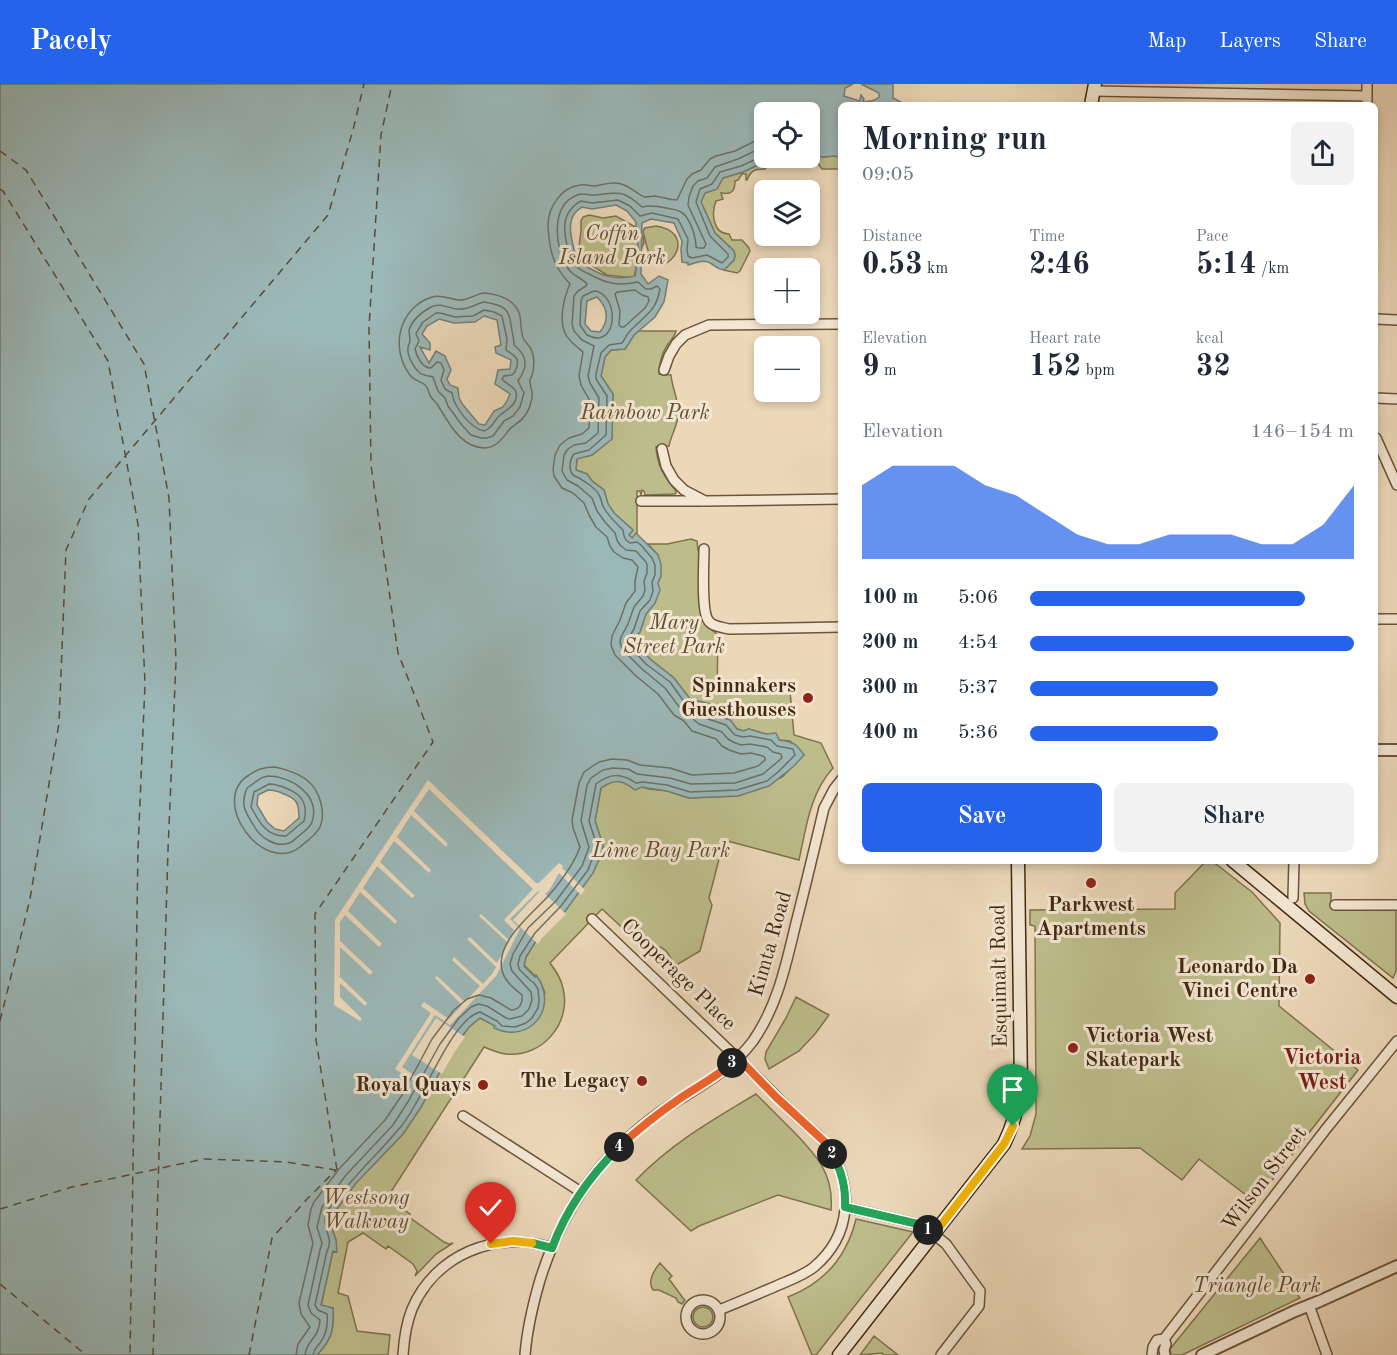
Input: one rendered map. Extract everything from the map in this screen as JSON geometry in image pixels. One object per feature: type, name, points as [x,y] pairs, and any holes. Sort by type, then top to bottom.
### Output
[{"type":"main road","name":"Esquimalt Road","points":[[839,1355],[1004,1144],[1013,1126],[1021,1088],[1018,864]]},
{"type":"main road","points":[[1237,864],[1397,997]]},
{"type":"street","points":[[1241,84],[1241,95]]},
{"type":"street","points":[[1094,88],[1367,101],[1367,84]]},
{"type":"street","points":[[1378,319],[1397,320]]},
{"type":"street","points":[[664,370],[676,344],[685,335],[709,325],[838,324]]},
{"type":"street","points":[[1378,398],[1397,399]]},
{"type":"street","points":[[1378,443],[1397,486]]},
{"type":"street","points":[[662,449],[666,466],[674,480],[684,490],[705,501]]},
{"type":"street","points":[[641,501],[838,499]]},
{"type":"street","points":[[704,549],[704,608],[708,620],[714,626],[729,629],[838,627]]},
{"type":"street","points":[[1378,619],[1397,619]]},
{"type":"street","points":[[1378,750],[1397,750]]},
{"type":"street","name":"Kimta Road","points":[[525,1355],[535,1297],[558,1231],[581,1192],[611,1156],[645,1124],[723,1071],[738,1058],[761,1028],[771,1010],[778,992],[824,808],[838,784]]},
{"type":"street","points":[[1293,898],[1294,864]]},
{"type":"street","points":[[1335,905],[1397,905]]},
{"type":"street","name":"Cooperage Place","points":[[592,919],[827,1144],[838,1163],[844,1181],[845,1207],[838,1236],[828,1252],[814,1267],[798,1277],[719,1310]]},
{"type":"street","name":"Wilson Street","points":[[1152,1355],[1157,1340],[1164,1340],[1326,1129],[1397,1041]]},
{"type":"street","points":[[463,1116],[581,1192]]},
{"type":"street","points":[[845,1207],[922,1225],[946,1244],[980,1291],[980,1306],[941,1355]]},
{"type":"street","points":[[403,1355],[408,1320],[416,1300],[428,1282],[447,1264],[471,1250],[502,1242],[524,1242],[552,1248]]},
{"type":"street","points":[[1203,1355],[1397,1266]]},
{"type":"street","points":[[1309,1305],[1328,1355]]},
{"type":"street","points":[[1164,1340],[1165,1355]]},
{"type":"green space","points":[[820,156],[838,157],[838,169],[822,169]]},
{"type":"green space","points":[[754,167],[766,168],[752,172],[747,180],[746,174],[742,174],[735,181],[732,192],[721,193],[723,199],[716,201],[714,211],[715,222],[720,231],[729,234],[732,240],[742,240],[749,248],[750,251],[737,273],[724,270],[734,260],[734,251],[715,233],[701,202],[705,193],[717,189],[723,178]]},
{"type":"green space","name":"Coffin Island Park","points":[[589,215],[603,218],[616,216],[639,229],[644,243],[638,256],[634,278],[607,275],[583,258],[579,247],[581,221],[583,217]]},
{"type":"green space","name":"Coffin Island Park","points":[[656,226],[672,233],[678,244],[674,256],[661,266],[650,256],[643,231],[645,228]]},
{"type":"green space","name":"Rainbow Park","points":[[639,331],[676,331],[663,355],[659,374],[671,375],[678,418],[669,446],[656,447],[662,470],[676,493],[645,495],[642,490],[641,495],[640,491],[637,491],[637,534],[632,538],[629,535],[633,530],[614,513],[608,504],[604,490],[587,474],[576,470],[577,458],[592,455],[612,439],[613,394],[601,376],[605,357],[611,350],[625,349]]},
{"type":"green space","points":[[691,539],[697,541],[700,554],[706,625],[718,635],[717,692],[790,691],[794,735],[821,743],[833,768],[819,788],[814,800],[799,860],[724,840],[709,898],[712,905],[700,951],[673,967],[667,952],[659,946],[642,946],[602,909],[550,963],[561,981],[565,1001],[563,1014],[551,1036],[542,1044],[519,1054],[503,1054],[484,1047],[387,1198],[444,1242],[453,1243],[436,1254],[415,1276],[417,1271],[413,1264],[388,1246],[386,1249],[363,1233],[348,1242],[338,1293],[348,1296],[357,1331],[390,1335],[388,1355],[317,1355],[329,1339],[333,1322],[333,1308],[321,1306],[333,1251],[336,1252],[336,1240],[331,1226],[333,1214],[356,1183],[403,1134],[421,1107],[451,1051],[469,1027],[480,1018],[495,1026],[545,993],[540,981],[524,965],[526,957],[539,936],[566,910],[603,845],[595,821],[601,788],[613,781],[667,791],[689,798],[738,796],[782,777],[804,755],[790,741],[779,740],[776,734],[766,734],[749,729],[743,731],[737,729],[730,720],[705,713],[704,710],[710,705],[690,699],[674,678],[633,642],[640,632],[646,614],[655,603],[661,576],[658,555],[648,544],[667,544]]},
{"type":"green space","points":[[1203,864],[1216,864],[1252,892],[1280,923],[1279,1006],[1358,1070],[1255,1202],[1199,1159],[1182,1180],[1140,1148],[1022,1149],[1030,1136],[1036,1114],[1035,926],[1030,925],[1030,910],[1175,909],[1175,893]]},
{"type":"green space","points":[[1304,893],[1331,893],[1331,907],[1396,905],[1396,971],[1393,978],[1309,911],[1305,904]]},
{"type":"green space","points":[[796,997],[829,1015],[799,1051],[769,1069],[765,1059],[766,1052]]},
{"type":"green space","points":[[756,1094],[801,1139],[822,1166],[830,1185],[831,1210],[778,1195],[691,1231],[636,1180],[678,1144]]},
{"type":"green space","points":[[856,1219],[913,1232],[816,1355],[812,1355],[788,1297],[813,1284],[832,1267],[847,1245]]},
{"type":"green space","name":"Triangle Park","points":[[1260,1238],[1300,1298],[1182,1355],[1171,1355],[1170,1349]]},
{"type":"green space","points":[[660,1263],[672,1276],[669,1279],[685,1300],[682,1304],[676,1298],[659,1290],[653,1290],[651,1287],[651,1280]]},
{"type":"green space","points":[[699,1307],[707,1307],[713,1313],[713,1321],[707,1327],[699,1327],[693,1321],[693,1313]]},
{"type":"green space","points":[[874,1336],[898,1355],[882,1353],[860,1355]]},
{"type":"water","points":[[0,84],[853,84],[845,88],[844,96],[859,101],[861,95],[864,99],[863,102],[838,102],[838,157],[820,156],[820,102],[754,102],[754,167],[723,178],[717,189],[705,193],[701,202],[715,233],[734,251],[734,260],[724,270],[705,261],[688,265],[682,262],[682,241],[674,223],[651,219],[642,223],[641,274],[648,284],[659,276],[668,280],[664,302],[655,317],[634,335],[625,349],[611,350],[605,357],[601,376],[613,394],[612,439],[592,455],[577,459],[576,470],[587,474],[604,490],[608,504],[614,513],[633,530],[629,535],[632,538],[636,533],[658,555],[661,564],[661,576],[658,583],[660,590],[634,642],[650,659],[674,678],[690,699],[711,704],[704,709],[705,713],[730,720],[737,729],[743,731],[749,729],[766,734],[776,733],[779,740],[794,744],[804,755],[769,786],[738,796],[689,798],[667,791],[642,787],[635,790],[618,782],[601,788],[595,821],[603,845],[602,853],[593,873],[566,910],[539,936],[526,957],[524,966],[535,977],[536,975],[543,987],[545,999],[538,1020],[519,1031],[507,1032],[494,1028],[495,1026],[480,1018],[469,1027],[451,1051],[421,1107],[403,1134],[356,1183],[333,1214],[331,1226],[337,1252],[333,1251],[321,1305],[333,1308],[331,1334],[317,1355],[0,1355]],"holes":[[[616,205],[627,211],[636,222],[639,250],[635,276],[622,278],[606,276],[582,264],[578,260],[571,237],[572,219],[575,213],[582,207],[592,209]],[[597,297],[604,305],[605,323],[600,332],[591,331],[585,324],[587,301]],[[484,316],[497,320],[501,345],[495,347],[496,353],[511,360],[510,369],[498,370],[495,384],[510,394],[503,407],[494,411],[485,425],[479,424],[463,405],[459,398],[458,388],[450,385],[447,379],[451,370],[445,356],[436,351],[429,363],[420,347],[430,350],[430,343],[422,334],[427,326],[439,319],[454,323],[475,322]],[[272,790],[292,798],[298,805],[299,818],[284,831],[275,829],[267,822],[257,805],[258,795]]]},
{"type":"water","points":[[861,84],[893,84],[893,98],[901,102],[863,102],[875,100],[879,97],[879,93]]},
{"type":"pier","points":[[428,780],[536,883],[539,883],[559,863],[585,890],[581,895],[559,873],[545,894],[566,914],[538,944],[513,920],[540,891],[510,919],[520,929],[496,976],[450,1025],[435,1015],[402,1067],[418,1078],[416,1082],[395,1069],[431,1013],[421,1006],[424,1002],[449,1019],[462,1005],[435,978],[437,976],[465,1002],[480,986],[452,960],[454,957],[483,984],[496,967],[467,939],[470,937],[497,963],[508,943],[479,916],[481,914],[509,940],[514,930],[504,920],[533,889],[429,789],[414,811],[448,844],[446,847],[411,815],[397,837],[431,870],[429,873],[394,841],[380,862],[415,896],[412,898],[377,866],[363,888],[397,921],[395,924],[360,892],[348,911],[382,944],[379,947],[345,915],[340,922],[340,941],[373,972],[370,975],[340,947],[340,977],[367,1003],[365,1006],[340,983],[340,997],[362,1019],[360,1021],[334,1005],[335,920]]},
{"type":"pier","points":[[436,1018],[465,1037],[442,1074],[412,1055]]},
{"type":"ferry route","points":[[0,1021],[30,899],[59,723],[66,550],[89,499],[328,215],[364,84]]},
{"type":"ferry route","points":[[337,1170],[316,1040],[315,914],[433,742],[398,653],[371,465],[369,327],[381,135],[392,84]]},
{"type":"ferry route","points":[[0,151],[26,170],[144,364],[169,498],[176,661],[153,1355]]},
{"type":"ferry route","points":[[0,189],[108,361],[138,524],[145,684],[138,849],[130,1355]]},
{"type":"ferry route","points":[[0,1209],[72,1187],[204,1159],[286,1162],[336,1170]]},
{"type":"ferry route","points":[[249,1355],[272,1238],[336,1170]]},
{"type":"ferry route","points":[[0,1284],[86,1355]]},
{"type":"place","name":"Spinnakers Guesthouses","points":[[808,698]]},
{"type":"place","name":"Parkwest Apartments","points":[[1091,883]]},
{"type":"place","name":"Leonardo Da Vinci Centre","points":[[1310,979]]},
{"type":"place","name":"Victoria West Skatepark","points":[[1073,1048]]},
{"type":"place","name":"The Legacy","points":[[642,1081]]},
{"type":"place","name":"Royal Quays","points":[[483,1085]]},
{"type":"district","name":"Victoria West","points":[[1322,1070]]},
{"type":"route","points":[[491,1244],[513,1241],[552,1248],[558,1231],[581,1192],[627,1139],[662,1111],[723,1071],[738,1058],[827,1144],[838,1163],[844,1181],[845,1207],[922,1225],[934,1234],[1004,1144],[1013,1126]]},
{"type":"park label","name":"Mary Street Park","points":[[674,635]]},
{"type":"park label","name":"Lime Bay Park","points":[[661,851]]},
{"type":"park label","name":"Westsong Walkway","points":[[366,1210]]}]
